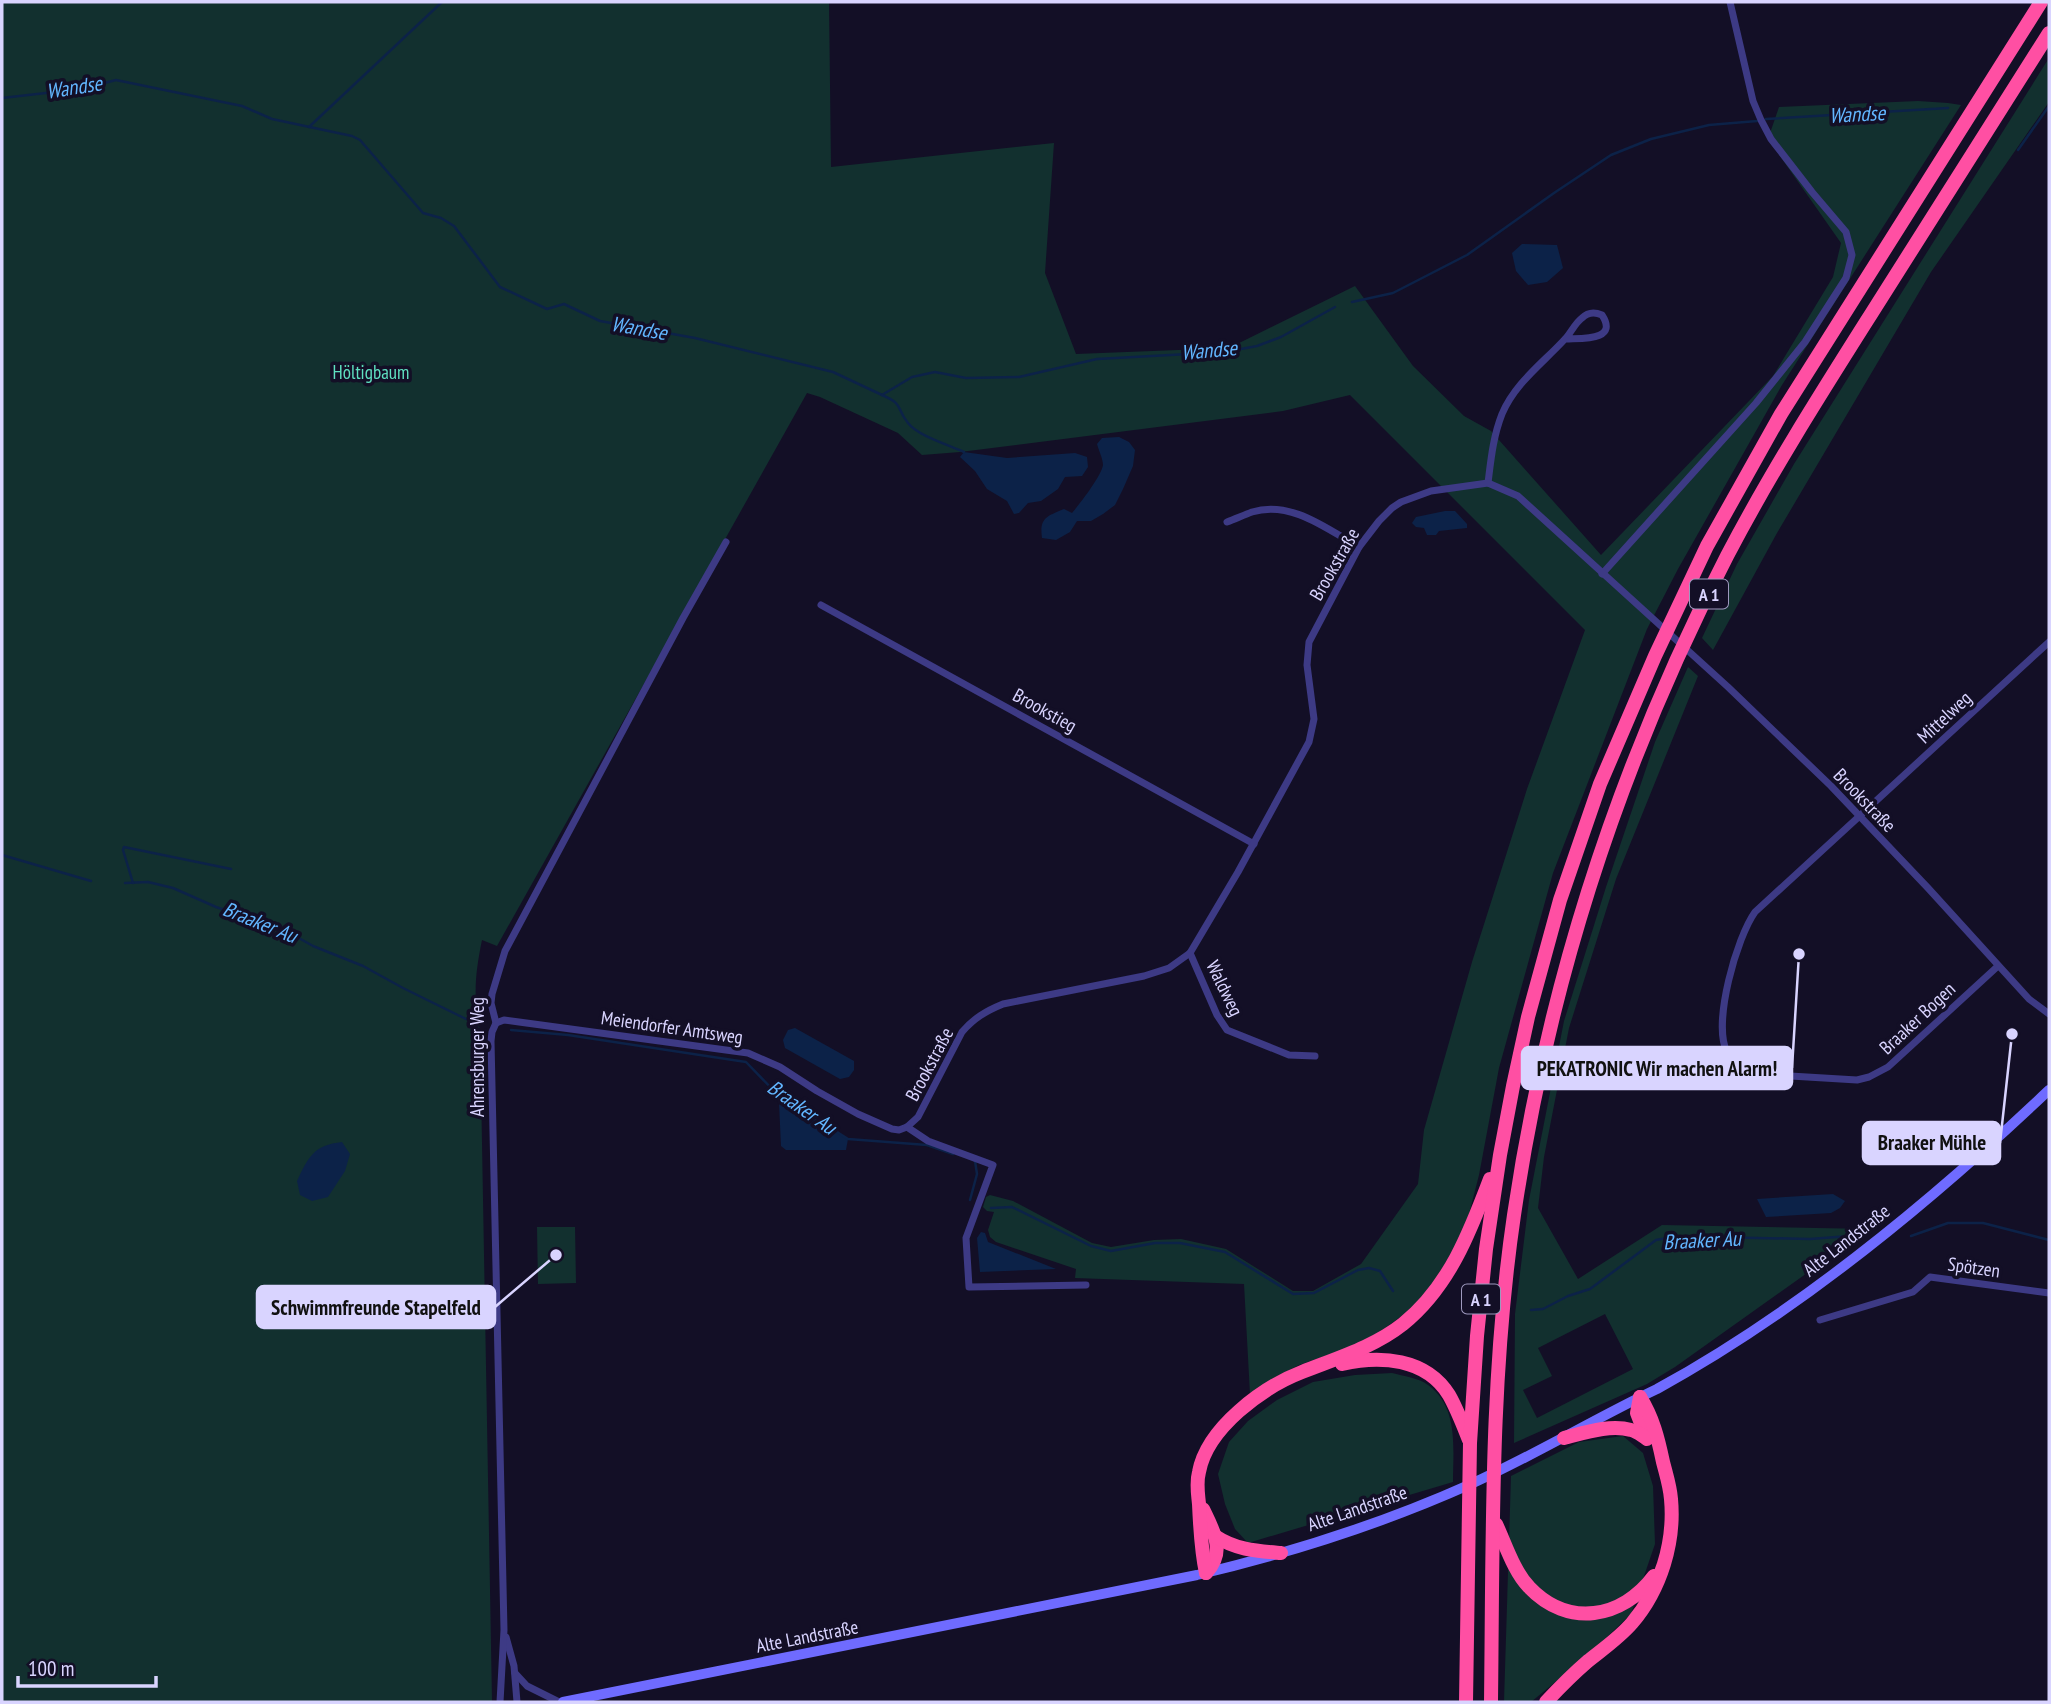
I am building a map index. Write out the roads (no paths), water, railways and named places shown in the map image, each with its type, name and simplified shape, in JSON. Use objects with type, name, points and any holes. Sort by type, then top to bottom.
[{"type":"highway","name":"A 1","points":[[1466,1702],[1470,1443],[1476,1336],[1486,1249],[1500,1155],[1528,1017],[1560,900],[1600,783],[1666,631],[1707,546],[1782,414],[2041,2]]},
{"type":"highway","name":"A 1","points":[[1490,1702],[1494,1430],[1499,1338],[1513,1218],[1531,1113],[1551,1021],[1582,907],[1618,802],[1674,666],[1735,543],[1802,424],[2049,33]]},
{"type":"highway","points":[[1206,1573],[1202,1552],[1199,1472],[1213,1440],[1250,1402],[1299,1373],[1374,1342],[1402,1325],[1419,1310],[1451,1269],[1476,1218],[1500,1155]]},
{"type":"highway","points":[[1299,1373],[1355,1361],[1384,1360],[1417,1367],[1431,1374],[1449,1395],[1470,1443]]},
{"type":"highway","points":[[1640,1398],[1637,1413],[1646,1438],[1663,1463]]},
{"type":"highway","points":[[1546,1702],[1631,1624],[1652,1592],[1663,1563],[1671,1535],[1671,1496],[1654,1423],[1640,1398]]},
{"type":"highway","points":[[1564,1438],[1597,1430],[1620,1429],[1632,1430],[1646,1438]]},
{"type":"highway","points":[[1199,1498],[1215,1536],[1218,1551],[1217,1558],[1206,1573]]},
{"type":"highway","points":[[1493,1519],[1527,1585],[1551,1605],[1574,1613],[1594,1614],[1622,1605],[1646,1587],[1663,1563]]},
{"type":"highway","points":[[1215,1536],[1238,1548],[1281,1553]]},
{"type":"main road","name":"Alte Landstraße","points":[[561,1702],[1206,1573],[1281,1553],[1432,1500],[1564,1438],[1686,1374],[1760,1326],[1827,1278],[1920,1204],[2049,1093]]},
{"type":"street","points":[[1602,574],[1756,403],[1805,342],[1846,278],[1852,256],[1846,232],[1771,139],[1761,120],[1753,101],[1730,2]]},
{"type":"street","points":[[1488,483],[1491,448],[1503,412],[1514,393],[1566,339],[1581,318],[1595,312],[1602,315],[1607,322],[1607,328],[1602,334],[1593,338],[1566,339]]},
{"type":"street","name":"Brookstraße","points":[[907,1127],[918,1117],[962,1032],[972,1020],[986,1011],[1003,1004],[1144,976],[1169,968],[1190,953],[1254,844],[1309,742],[1314,719],[1307,664],[1309,642],[1359,547],[1388,511],[1401,502],[1431,491],[1488,483],[1518,496],[1723,684],[1860,816],[2029,999],[2047,1013],[2049,1020]]},
{"type":"street","points":[[1227,522],[1255,511],[1284,510],[1308,518],[1359,547]]},
{"type":"street","name":"Ahrensburger Weg","points":[[500,1702],[504,1629],[491,1041],[496,1023],[491,1003],[492,994],[505,951],[682,618],[726,542]]},
{"type":"street","name":"Brookstieg","points":[[821,605],[1254,844]]},
{"type":"street","name":"Mittelweg","points":[[1860,816],[2049,642]]},
{"type":"street","name":"Braaker Bogen","points":[[1860,816],[1765,902],[1749,921],[1733,966],[1722,1015],[1723,1041],[1732,1059],[1757,1074],[1845,1080],[1869,1077],[1888,1067],[1998,966]]},
{"type":"street","name":"Waldweg","points":[[1190,953],[1217,1015],[1227,1030],[1289,1055],[1315,1056]]},
{"type":"street","name":"Meiendorfer Amtsweg","points":[[496,1023],[504,1020],[748,1053],[870,1119],[892,1129],[907,1127],[928,1140],[993,1165],[966,1238],[970,1287],[1086,1285]]},
{"type":"street","name":"Spötzen","points":[[1820,1320],[1913,1292],[1930,1277],[2049,1293]]},
{"type":"street","name":"Ahrensburger Weg","points":[[504,1629],[515,1672],[517,1702]]},
{"type":"street","points":[[515,1672],[527,1686],[561,1702]]},
{"type":"water","points":[[1522,244],[1557,245],[1563,268],[1547,282],[1528,285],[1516,271],[1512,253]]},
{"type":"water","points":[[1119,437],[1129,442],[1135,450],[1133,466],[1115,505],[1091,521],[1077,521],[1070,532],[1056,540],[1042,538],[1043,521],[1064,509],[1072,513],[1099,476],[1103,465],[1097,444],[1102,438]]},
{"type":"water","points":[[964,452],[1007,458],[1075,453],[1087,457],[1088,467],[1082,476],[1065,477],[1058,489],[1041,501],[1028,503],[1019,513],[1014,514],[1007,501],[987,489],[975,471],[960,457]]},
{"type":"water","points":[[1455,511],[1467,524],[1467,528],[1427,535],[1424,528],[1416,527],[1412,523],[1416,517]]},
{"type":"water","points":[[795,1028],[854,1061],[854,1070],[849,1077],[840,1079],[785,1048],[783,1040],[788,1030]]},
{"type":"water","points":[[776,1093],[848,1139],[846,1150],[786,1150],[781,1146]]},
{"type":"water","points":[[342,1142],[350,1154],[345,1171],[328,1197],[312,1201],[300,1195],[297,1181],[309,1159],[318,1149]]},
{"type":"water","points":[[1833,1194],[1845,1201],[1831,1213],[1766,1217],[1757,1199]]},
{"type":"water","points":[[981,1232],[985,1233],[988,1242],[1056,1269],[980,1272],[977,1238]]},
{"type":"waterway","points":[[309,127],[442,2]]},
{"type":"waterway","name":"Wandse","points":[[2,98],[81,89],[116,80],[242,106],[272,119],[352,136],[360,140],[423,213],[441,218],[454,226],[500,287],[547,309],[564,304],[600,321],[695,338],[833,372],[882,395],[912,377],[935,372],[966,378],[1019,377],[1097,359],[1225,352],[1257,346],[1281,337],[1335,307]]},
{"type":"waterway","name":"Wandse","points":[[2018,150],[2049,106]]},
{"type":"waterway","name":"Wandse","points":[[1766,119],[1948,108]]},
{"type":"waterway","name":"Wandse","points":[[1352,302],[1393,293],[1467,255],[1611,155],[1651,139],[1709,125],[1757,121]]},
{"type":"waterway","points":[[882,395],[897,404],[913,428],[964,452]]},
{"type":"waterway","points":[[133,883],[124,847],[231,869]]},
{"type":"waterway","name":"Braaker Au","points":[[2,855],[91,881]]},
{"type":"waterway","name":"Braaker Au","points":[[125,883],[148,882],[173,888],[216,907],[288,932],[313,946],[363,966],[466,1019]]},
{"type":"waterway","name":"Braaker Au","points":[[511,1030],[568,1035],[746,1062],[776,1093],[848,1139],[927,1145],[953,1154]]},
{"type":"waterway","name":"Braaker Au","points":[[970,1200],[977,1174],[973,1160]]},
{"type":"waterway","name":"Braaker Au","points":[[991,1208],[1012,1207],[1091,1246],[1111,1251],[1155,1243],[1180,1243],[1225,1252],[1293,1294],[1314,1293],[1358,1270],[1369,1268],[1380,1271],[1393,1291]]},
{"type":"waterway","name":"Braaker Au","points":[[1911,1236],[1948,1223],[1983,1223],[2049,1240]]},
{"type":"waterway","name":"Braaker Au","points":[[1531,1310],[1543,1309],[1568,1296],[1590,1289],[1656,1240],[1673,1237],[1700,1241],[1710,1237],[1810,1239],[1850,1236]]},
{"type":"place","name":"PEKATRONIC Wir machen Alarm!","points":[[1799,954]]},
{"type":"place","name":"Braaker Mühle","points":[[2012,1034]]},
{"type":"place","name":"Schwimmfreunde Stapelfeld","points":[[556,1255]]},
{"type":"park label","name":"Höltigbaum","points":[[371,372]]}]
